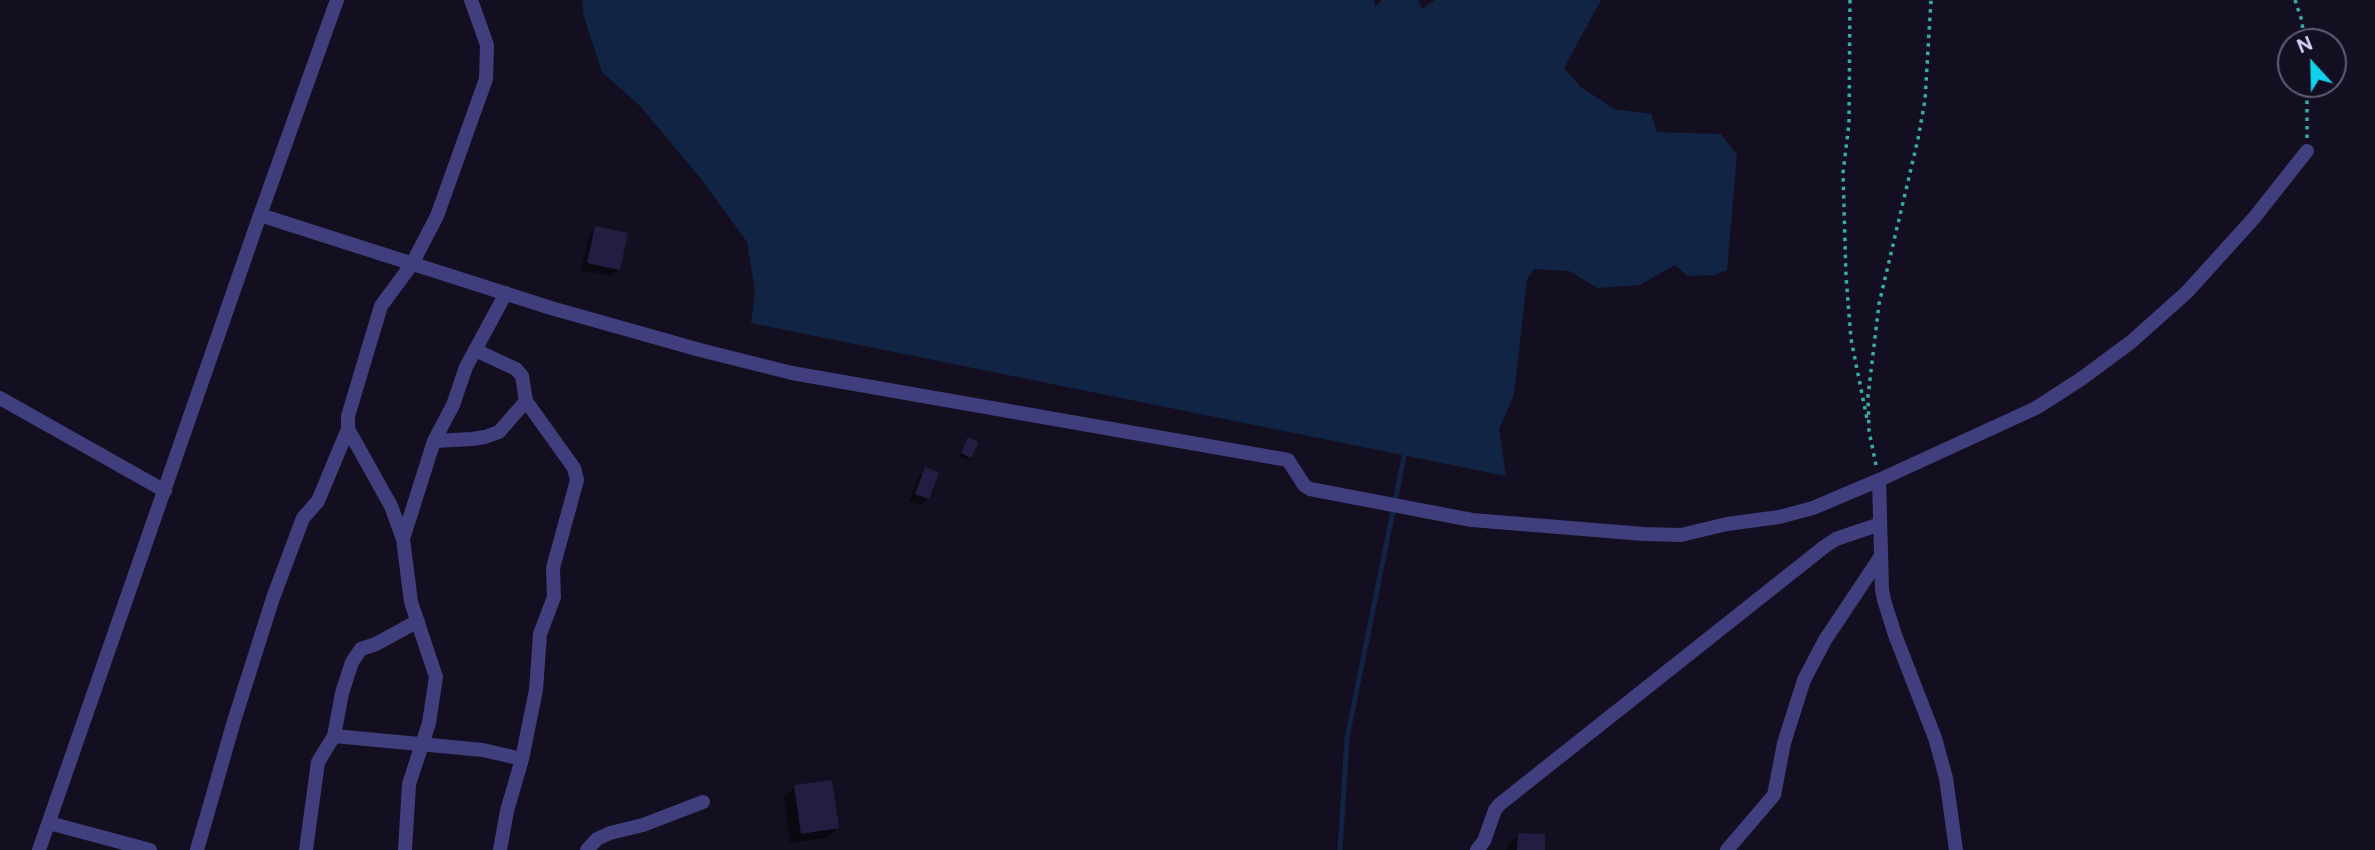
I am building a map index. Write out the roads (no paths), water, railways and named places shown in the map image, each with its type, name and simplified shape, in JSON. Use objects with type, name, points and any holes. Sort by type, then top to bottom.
[{"type":"street","points":[[39,850],[337,0]]},
{"type":"street","points":[[197,850],[273,598],[303,519],[318,501],[348,429],[348,416],[356,385],[381,306],[412,264],[437,216],[486,79],[487,45],[471,0]]},
{"type":"street","points":[[260,215],[506,293],[701,350],[792,373],[1288,460],[1304,485],[1310,489],[1472,520],[1681,535],[1727,524],[1789,515],[1879,480],[2036,408],[2131,342],[2187,292],[2254,218],[2307,151]]},
{"type":"street","points":[[403,539],[434,441],[453,405],[466,367],[506,293]]},
{"type":"street","points":[[475,350],[516,369],[522,376],[526,401],[574,468],[577,480],[553,568],[554,597],[540,635],[536,690],[500,850]]},
{"type":"street","points":[[0,398],[165,491]]},
{"type":"street","points":[[434,441],[485,438],[499,432],[526,401]]},
{"type":"street","points":[[348,429],[391,506],[403,539],[411,602],[436,677],[434,701],[409,784],[405,850]]},
{"type":"street","points":[[1879,480],[1882,589],[1888,615],[1935,738],[1946,778],[1956,850]]},
{"type":"street","points":[[1477,850],[1484,841],[1495,810],[1500,804],[1824,547],[1836,539],[1881,524]]},
{"type":"street","points":[[1727,850],[1774,795],[1784,743],[1804,680],[1825,640],[1881,556]]},
{"type":"street","points":[[306,850],[318,762],[334,736],[342,693],[352,662],[361,649],[376,644],[418,621]]},
{"type":"street","points":[[334,736],[483,750],[522,759]]},
{"type":"street","points":[[587,850],[597,839],[610,833],[643,825],[703,802]]},
{"type":"street","points":[[48,823],[150,850]]},
{"type":"water","points":[[582,0],[1374,0],[1375,7],[1382,0],[1418,0],[1422,9],[1435,0],[1601,0],[1564,68],[1581,87],[1614,109],[1651,114],[1657,132],[1721,134],[1737,155],[1727,270],[1714,275],[1687,276],[1675,265],[1640,285],[1598,288],[1569,271],[1534,269],[1527,280],[1514,395],[1499,429],[1506,476],[751,323],[755,291],[747,242],[702,180],[640,106],[602,72],[584,17]]},
{"type":"waterway","points":[[1340,850],[1347,738],[1404,457]]}]
